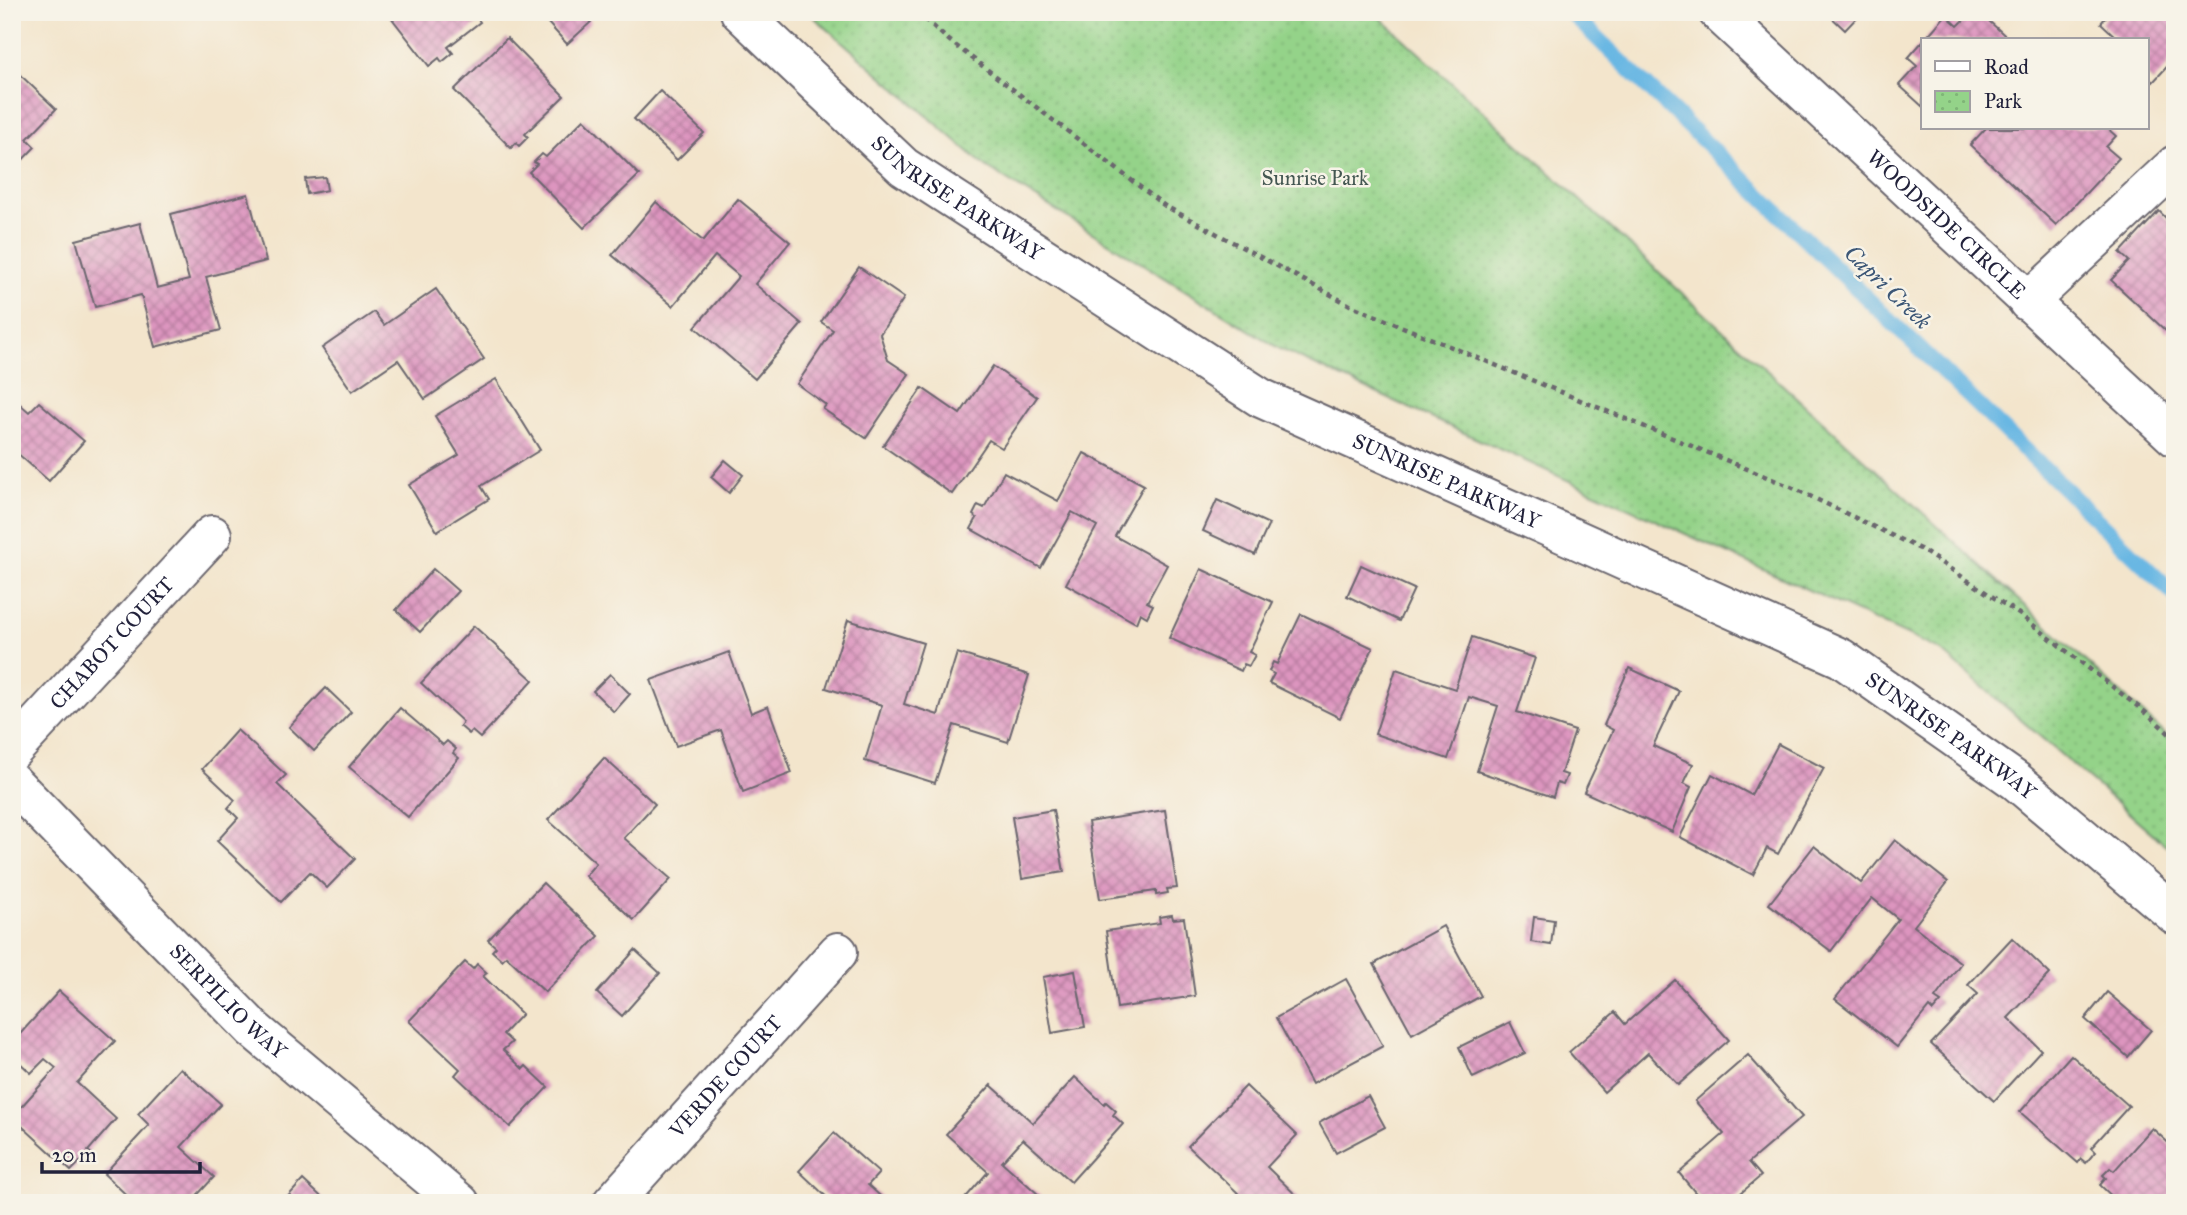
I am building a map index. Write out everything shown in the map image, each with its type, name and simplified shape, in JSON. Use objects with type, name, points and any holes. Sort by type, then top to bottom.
[{"type":"street","name":"SUNRISE PARKWAY","points":[[740,12],[905,167],[1261,398],[1841,658],[2016,780],[2175,915]]},
{"type":"street","name":"WOODSIDE CIRCLE","points":[[1718,12],[2175,437]]},
{"type":"street","points":[[2028,302],[2175,165]]},
{"type":"street","name":"CHABOT COURT","points":[[12,751],[212,535]]},
{"type":"street","name":"SERPILIO WAY","points":[[12,782],[253,1028],[460,1203]]},
{"type":"street","name":"VERDE COURT","points":[[612,1203],[838,952]]},
{"type":"path","points":[[918,12],[946,38],[1165,206],[1352,306],[1791,487],[1920,549],[2019,614],[2150,716],[2175,739]]},
{"type":"green space","name":"Sunrise Park","points":[[808,12],[1374,12],[2175,743],[2175,853],[1940,650],[1280,349],[986,167]]},
{"type":"building","points":[[387,12],[473,12],[480,22],[448,47],[453,53],[442,62],[439,58],[429,66]]},
{"type":"building","points":[[538,12],[582,12],[591,22],[567,44]]},
{"type":"building","points":[[1826,12],[1862,12],[1845,30]]},
{"type":"building","points":[[1972,12],[1979,12],[2008,38],[1926,38],[1946,15],[1958,26]]},
{"type":"building","points":[[2110,12],[2175,12],[2175,58],[2153,82],[2148,77],[2148,38],[2117,38],[2101,23]]},
{"type":"building","points":[[507,38],[564,96],[525,134],[528,137],[519,146],[516,143],[511,148],[454,90]]},
{"type":"building","points":[[1921,43],[1921,105],[1899,85],[1917,66],[1908,58]]},
{"type":"building","points":[[12,67],[56,109],[27,139],[35,147],[12,171]]},
{"type":"building","points":[[660,91],[704,133],[677,160],[634,119]]},
{"type":"building","points":[[584,119],[639,175],[584,228],[529,172],[542,154],[546,157]]},
{"type":"building","points":[[1984,130],[2109,130],[2116,136],[2106,147],[2119,158],[2056,225],[1970,145]]},
{"type":"building","points":[[325,177],[327,190],[307,194],[305,179]]},
{"type":"building","points":[[248,194],[266,261],[206,277],[221,330],[155,347],[141,295],[95,307],[76,240],[140,223],[157,288],[189,280],[171,214]]},
{"type":"building","points":[[738,199],[790,242],[755,284],[802,324],[755,379],[695,327],[739,276],[715,256],[673,306],[612,255],[656,202],[703,241]]},
{"type":"building","points":[[2159,211],[2170,222],[2175,217],[2175,323],[2167,332],[2111,280],[2129,261],[2120,253]]},
{"type":"building","points":[[859,267],[904,298],[880,334],[888,360],[909,374],[866,438],[823,409],[826,405],[797,384],[833,330],[821,322]]},
{"type":"building","points":[[436,289],[484,359],[425,399],[398,360],[352,391],[322,348],[374,312],[384,325]]},
{"type":"building","points":[[993,366],[1037,397],[1002,448],[989,440],[952,494],[883,446],[922,388],[960,414]]},
{"type":"building","points":[[496,379],[540,450],[481,486],[489,499],[437,531],[409,485],[459,455],[435,416]]},
{"type":"building","points":[[12,397],[29,412],[39,402],[84,441],[49,481],[16,452],[12,456]]},
{"type":"building","points":[[1084,453],[1144,485],[1115,536],[1167,565],[1147,602],[1153,605],[1147,617],[1140,613],[1136,623],[1066,584],[1097,526],[1072,512],[1041,568],[971,529],[977,518],[973,515],[978,505],[984,508],[1004,472],[1058,501]]},
{"type":"building","points":[[725,460],[743,475],[729,493],[711,477]]},
{"type":"building","points":[[1217,500],[1269,524],[1255,555],[1203,531]]},
{"type":"building","points":[[1361,565],[1414,589],[1399,621],[1347,596]]},
{"type":"building","points":[[433,569],[458,591],[420,632],[396,610]]},
{"type":"building","points":[[1201,569],[1273,602],[1249,652],[1255,655],[1249,666],[1244,664],[1241,671],[1169,638]]},
{"type":"building","points":[[1301,614],[1373,648],[1340,718],[1269,683],[1274,674],[1269,671],[1273,662],[1277,664]]},
{"type":"building","points":[[848,620],[923,643],[904,704],[938,715],[957,653],[1029,675],[1008,742],[954,725],[935,783],[865,761],[882,705],[826,688]]},
{"type":"building","points":[[474,626],[533,680],[480,738],[472,731],[469,734],[460,726],[463,722],[421,683]]},
{"type":"building","points":[[1472,637],[1535,658],[1517,712],[1575,731],[1561,773],[1567,775],[1563,785],[1557,783],[1553,797],[1477,771],[1498,706],[1469,697],[1448,759],[1375,734],[1396,669],[1455,689]]},
{"type":"building","points":[[729,652],[751,713],[768,706],[792,773],[743,792],[721,730],[676,746],[651,680]]},
{"type":"building","points":[[1629,668],[1679,691],[1653,746],[1693,764],[1684,783],[1691,787],[1672,832],[1584,792],[1613,730],[1604,725]]},
{"type":"building","points":[[610,674],[630,694],[614,712],[593,691]]},
{"type":"building","points":[[326,688],[351,712],[314,751],[289,727]]},
{"type":"building","points":[[400,708],[443,745],[447,741],[456,749],[453,753],[459,758],[408,817],[349,767]]},
{"type":"building","points":[[237,730],[286,775],[277,784],[355,859],[327,888],[310,872],[281,902],[217,841],[238,818],[228,808],[235,800],[202,769]]},
{"type":"building","points":[[1778,744],[1824,768],[1778,854],[1767,848],[1753,875],[1680,837],[1712,774],[1751,795]]},
{"type":"building","points":[[604,758],[655,804],[624,838],[671,879],[634,920],[585,876],[596,863],[548,820]]},
{"type":"building","points":[[1053,810],[1064,872],[1022,879],[1012,817]]},
{"type":"building","points":[[1165,810],[1177,888],[1167,889],[1168,893],[1156,895],[1156,891],[1100,899],[1088,822]]},
{"type":"building","points":[[1895,840],[1948,882],[1914,926],[1961,963],[1935,998],[1941,1002],[1933,1011],[1929,1007],[1897,1047],[1835,999],[1898,919],[1872,898],[1831,951],[1769,904],[1814,846],[1861,883]]},
{"type":"building","points":[[543,883],[599,936],[545,992],[506,956],[502,960],[492,951],[496,947],[488,940]]},
{"type":"building","points":[[1172,915],[1173,919],[1184,918],[1195,996],[1117,1008],[1106,931],[1160,923],[1159,917]]},
{"type":"building","points":[[1534,917],[1554,920],[1551,945],[1531,942]]},
{"type":"building","points":[[1443,926],[1481,996],[1412,1034],[1374,964]]},
{"type":"building","points":[[2012,938],[2050,974],[2008,1018],[2041,1050],[1994,1101],[1931,1044],[1978,994],[1968,985]]},
{"type":"building","points":[[635,950],[660,973],[622,1016],[597,993]]},
{"type":"building","points":[[465,962],[473,969],[477,964],[487,973],[483,976],[522,1014],[503,1034],[512,1042],[503,1050],[523,1069],[526,1066],[548,1087],[510,1127],[455,1075],[460,1069],[409,1021]]},
{"type":"building","points":[[1075,971],[1085,1027],[1052,1033],[1043,977]]},
{"type":"building","points":[[1346,979],[1383,1046],[1312,1084],[1276,1018]]},
{"type":"building","points":[[1675,980],[1729,1040],[1678,1085],[1648,1053],[1604,1092],[1569,1052],[1615,1012],[1625,1024]]},
{"type":"building","points":[[59,991],[115,1041],[77,1083],[116,1119],[88,1151],[93,1155],[84,1164],[81,1161],[71,1171],[12,1117],[56,1068],[45,1059],[31,1073],[20,1063],[12,1072],[12,1027],[20,1034]]},
{"type":"building","points":[[2107,992],[2151,1030],[2128,1057],[2085,1019]]},
{"type":"building","points":[[1510,1022],[1525,1053],[1473,1078],[1459,1047]]},
{"type":"building","points":[[1748,1055],[1802,1117],[1749,1162],[1761,1176],[1729,1203],[1704,1203],[1679,1173],[1724,1134],[1695,1101]]},
{"type":"building","points":[[2071,1055],[2129,1106],[2091,1148],[2095,1152],[2086,1163],[2081,1159],[2078,1163],[2020,1112]]},
{"type":"building","points":[[180,1068],[221,1104],[181,1147],[214,1177],[190,1203],[135,1203],[104,1174],[149,1125],[138,1114]]},
{"type":"building","points":[[1075,1077],[1104,1104],[1106,1102],[1116,1111],[1113,1115],[1123,1124],[1071,1182],[1023,1139],[1002,1162],[1048,1203],[961,1203],[988,1172],[946,1134],[991,1085],[1033,1123]]},
{"type":"building","points":[[1246,1086],[1297,1135],[1267,1167],[1304,1203],[1229,1203],[1238,1193],[1188,1146]]},
{"type":"building","points":[[1368,1096],[1385,1127],[1336,1153],[1319,1123]]},
{"type":"building","points":[[2152,1128],[2175,1149],[2175,1203],[2119,1203],[2100,1185],[2106,1178],[2103,1175],[2110,1168],[2114,1171]]},
{"type":"building","points":[[834,1133],[879,1173],[868,1185],[888,1203],[833,1203],[799,1171]]},
{"type":"building","points":[[303,1180],[328,1203],[282,1203]]},
{"type":"waterway","name":"Capri Creek","points":[[1570,12],[2175,595]]}]
